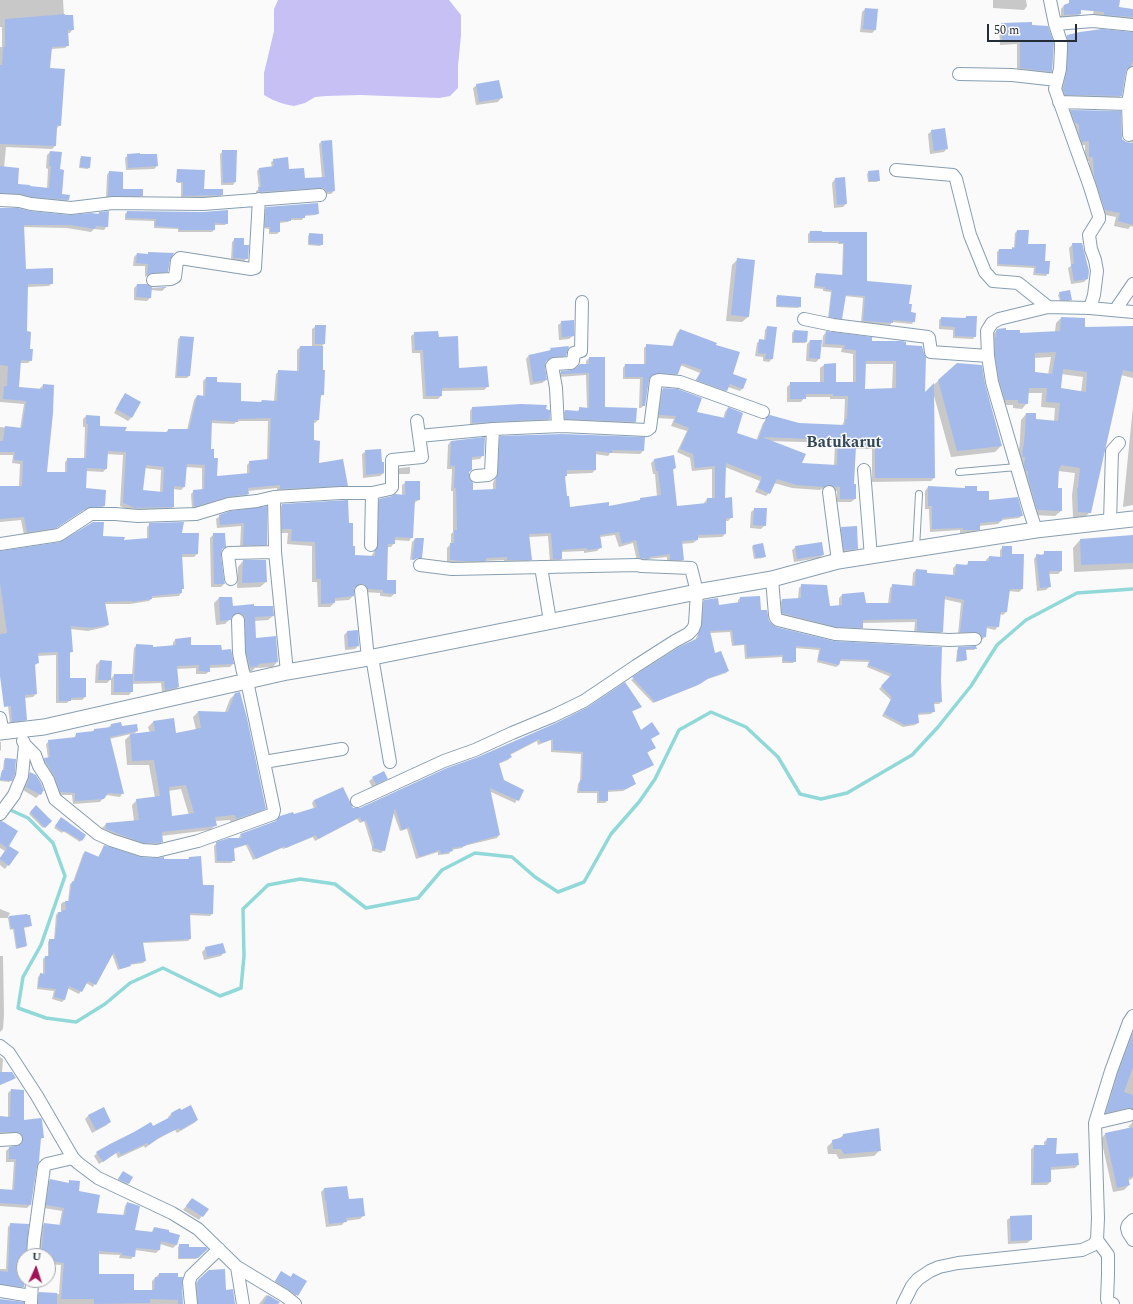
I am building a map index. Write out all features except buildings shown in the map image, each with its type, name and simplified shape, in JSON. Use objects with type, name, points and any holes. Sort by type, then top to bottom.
[{"type":"street","points":[[1050,0],[1055,24],[1061,42],[1061,59],[1055,89],[1099,216],[1099,219],[1089,235],[1097,271],[1094,295],[1090,308]]},
{"type":"street","points":[[1055,24],[1093,21],[1133,25]]},
{"type":"street","points":[[1129,135],[1128,104],[1133,73]]},
{"type":"street","points":[[958,74],[1012,75],[1057,80]]},
{"type":"street","points":[[1059,102],[1128,104]]},
{"type":"street","points":[[896,170],[953,175],[956,179],[970,236],[985,272],[993,281],[1018,283],[1048,307]]},
{"type":"street","points":[[0,200],[71,208],[113,203],[203,204],[320,195]]},
{"type":"street","points":[[153,280],[171,279],[175,277],[177,261],[180,258],[251,269],[256,268],[259,199]]},
{"type":"street","points":[[1116,309],[1133,284]]},
{"type":"street","points":[[558,426],[557,391],[552,366],[554,364],[571,363],[574,353],[581,351],[582,302]]},
{"type":"street","points":[[1036,530],[992,382],[988,356],[987,331],[989,326],[995,321],[1048,307],[1116,309],[1133,312]]},
{"type":"street","points":[[804,319],[833,325],[928,337],[931,352],[988,356]]},
{"type":"street","points":[[419,436],[493,429],[558,426],[649,430],[656,381],[659,380],[680,382],[762,412]]},
{"type":"street","points":[[0,544],[59,535],[91,514],[138,516],[196,514],[229,504],[257,501],[274,497],[341,493],[372,493],[391,488],[393,459],[422,457],[417,420]]},
{"type":"street","points":[[476,476],[488,475],[491,473],[493,429]]},
{"type":"street","points":[[1110,522],[1112,451],[1118,442]]},
{"type":"street","points":[[864,470],[871,556]]},
{"type":"street","points":[[829,492],[838,561]]},
{"type":"street","points":[[371,545],[372,493]]},
{"type":"street","points":[[274,497],[275,552],[287,672]]},
{"type":"street","points":[[1,727],[19,730],[44,727],[287,672],[370,658],[772,578],[838,561],[1036,530],[1133,519]]},
{"type":"street","points":[[231,579],[228,554],[275,552]]},
{"type":"street","points":[[357,800],[444,761],[475,750],[553,716],[584,701],[649,657],[688,634],[693,629],[695,624],[697,592],[691,568],[641,566],[638,564],[452,568],[420,565]]},
{"type":"street","points":[[541,567],[550,621]]},
{"type":"street","points":[[772,578],[775,615],[778,620],[835,634],[975,640]]},
{"type":"street","points":[[361,591],[370,658],[390,762]]},
{"type":"street","points":[[19,730],[25,745],[35,755],[39,766],[48,780],[55,800],[98,834],[111,840],[142,850],[157,851],[198,841],[273,814],[274,810],[247,681],[243,672],[239,653],[238,620]]},
{"type":"street","points":[[0,814],[14,795],[22,776],[25,745]]},
{"type":"street","points":[[264,762],[342,749]]},
{"type":"street","points":[[1113,1304],[1108,1302],[1106,1292],[1108,1255],[1099,1244],[1095,1123],[1111,1071],[1129,1022],[1133,1016]]},
{"type":"street","points":[[0,1046],[9,1053],[37,1096],[73,1158],[98,1178],[172,1214],[198,1229],[237,1267],[285,1296],[295,1304]]},
{"type":"street","points":[[1095,1123],[1129,1115]]},
{"type":"street","points":[[0,1140],[16,1139]]},
{"type":"street","points":[[34,1248],[44,1167],[47,1164],[73,1158]]},
{"type":"street","points":[[1133,1220],[1127,1228],[1133,1240]]},
{"type":"street","points":[[903,1303],[912,1286],[918,1279],[939,1267],[958,1263],[1082,1250],[1099,1244]]},
{"type":"street","points":[[191,1304],[191,1276],[219,1250]]},
{"type":"street","points":[[237,1267],[243,1304]]},
{"type":"street","points":[[0,1291],[31,1300],[32,1288]]},
{"type":"lane","points":[[959,472],[1017,467]]},
{"type":"lane","points":[[916,550],[919,494]]},
{"type":"shaded area","points":[[278,0],[449,0],[461,15],[458,88],[450,96],[439,98],[360,95],[326,96],[315,97],[305,103],[294,106],[273,100],[264,95],[264,73],[274,31],[274,9]]},
{"type":"waterway","points":[[6,808],[28,818],[53,843],[65,876],[41,945],[23,977],[18,1008],[46,1018],[76,1022],[105,1004],[130,983],[163,968],[220,996],[241,988],[244,956],[243,909],[268,885],[300,879],[335,884],[366,908],[418,898],[442,870],[475,853],[512,857],[535,877],[558,892],[584,882],[611,834],[639,802],[655,779],[679,730],[711,712],[746,727],[778,757],[800,794],[821,799],[847,793],[912,755],[938,727],[971,686],[997,645],[1026,620],[1077,593],[1133,589]]},
{"type":"district","name":"Batukarut","points":[[844,444]]}]
